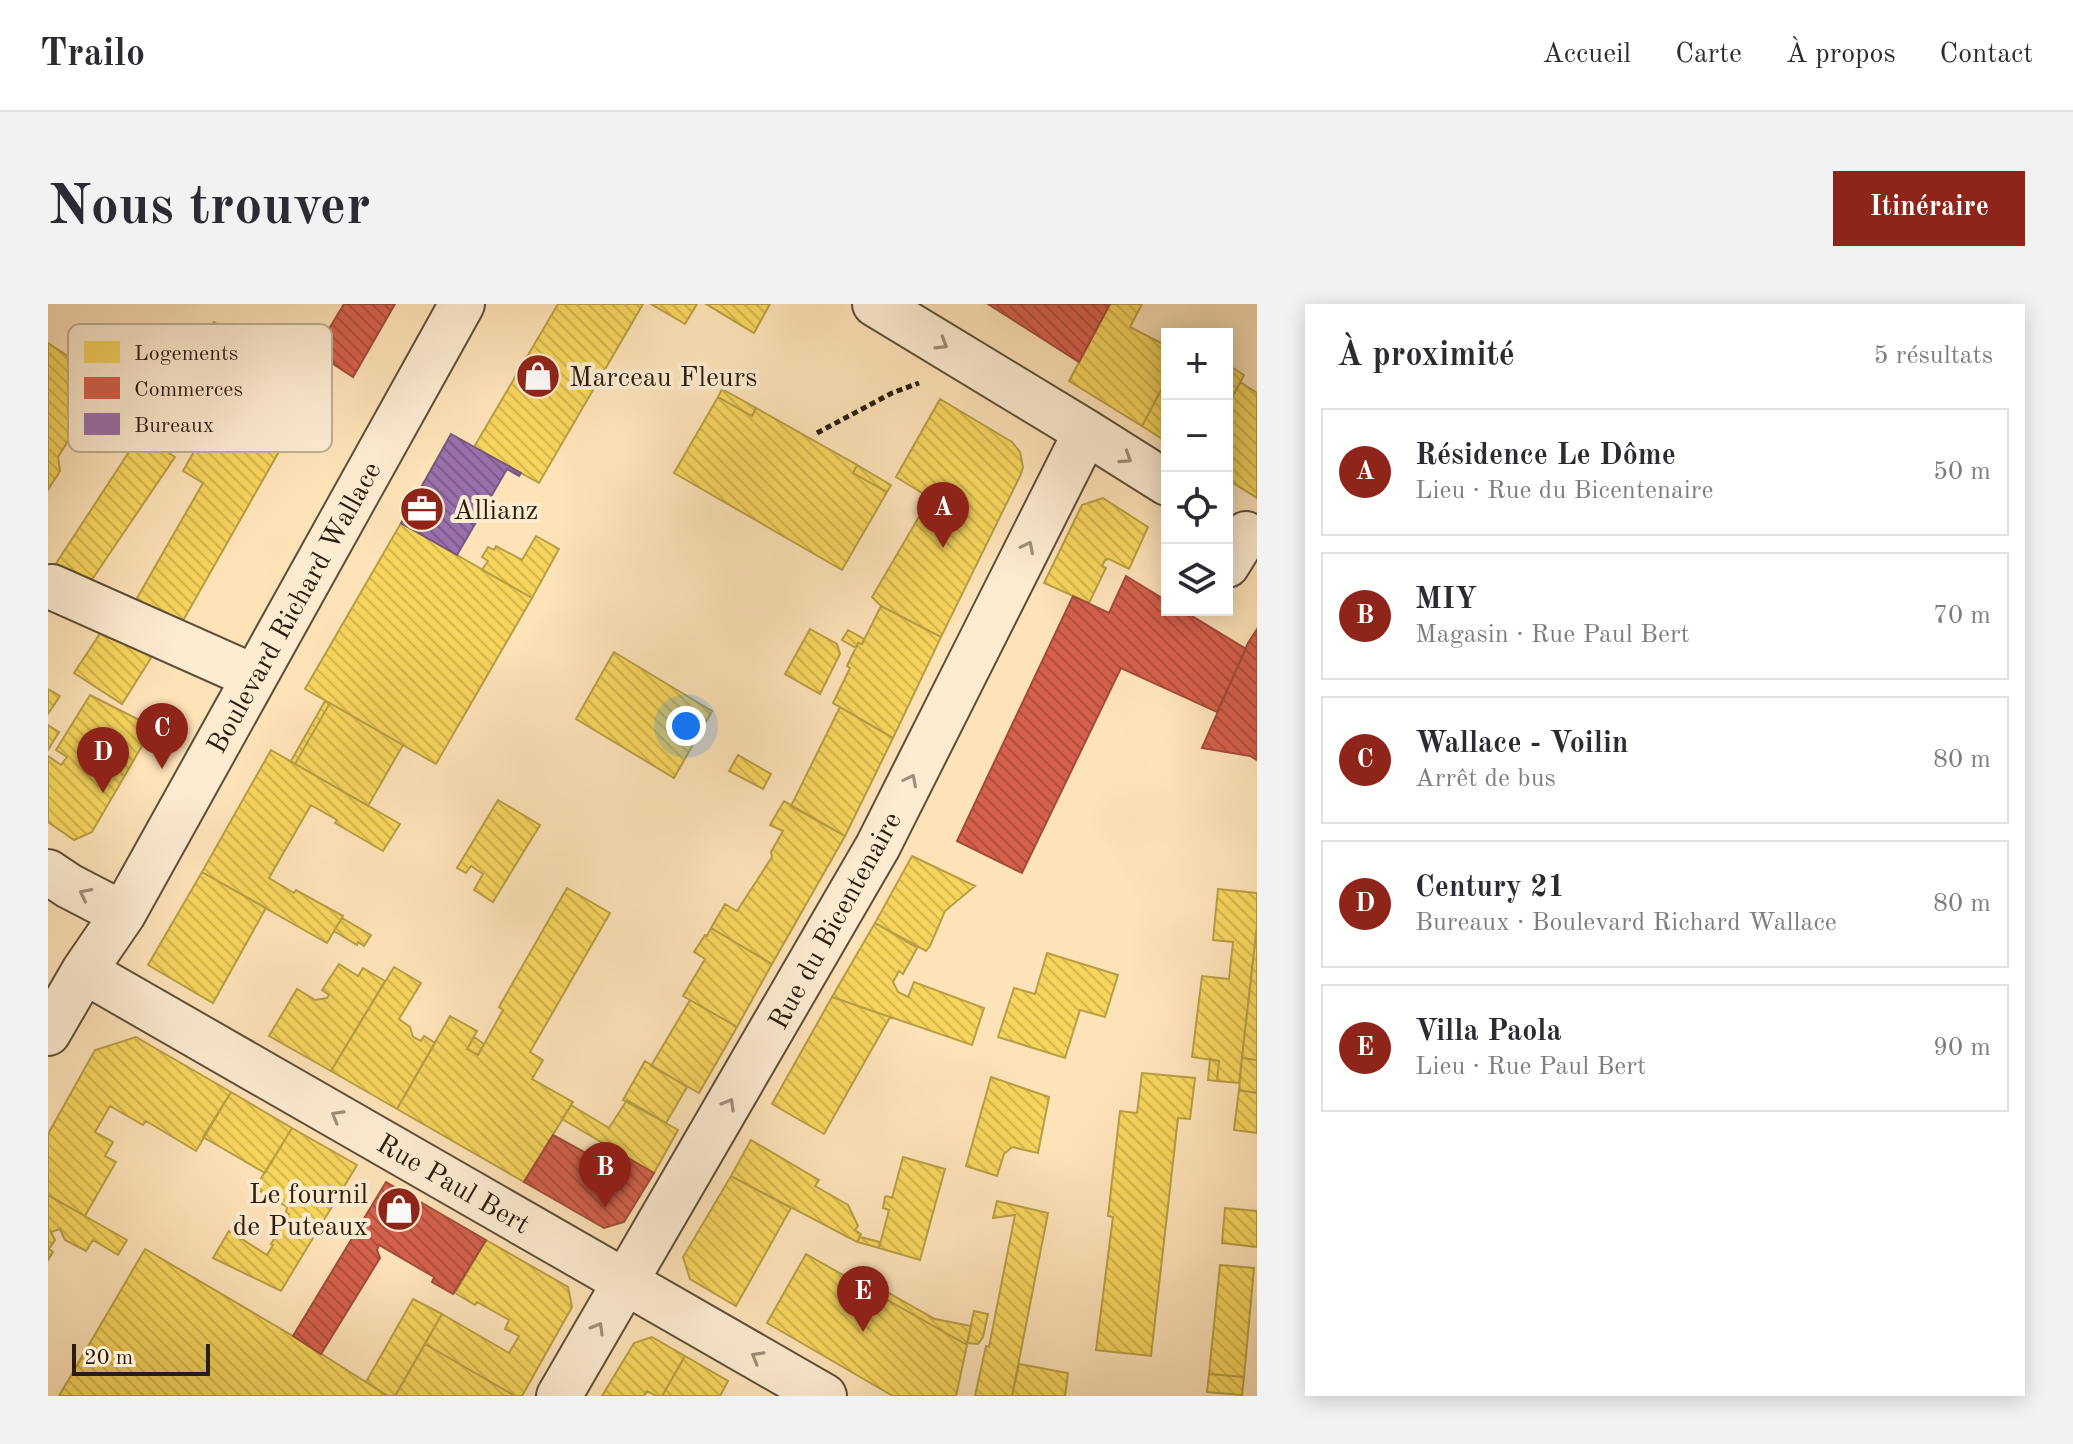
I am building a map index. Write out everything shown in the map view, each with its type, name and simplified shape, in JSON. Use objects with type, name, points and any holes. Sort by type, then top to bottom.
[{"type":"street","name":"Boulevard Richard Wallace","points":[[48,1033],[84,971],[123,914],[462,304]]},
{"type":"street","points":[[875,304],[1161,479]]},
{"type":"street","name":"Rue du Bicentenaire","points":[[559,1396],[878,846],[1086,432]]},
{"type":"street","points":[[52,587],[254,677]]},
{"type":"street","points":[[48,872],[123,914]]},
{"type":"street","name":"Rue Paul Bert","points":[[84,971],[824,1396]]},
{"type":"path","points":[[817,433],[892,393],[931,378]]},
{"type":"building: Logements","points":[[558,304],[643,304],[539,483],[474,447]]},
{"type":"building: Logements","points":[[651,304],[697,304],[685,324]]},
{"type":"building: Logements","points":[[706,304],[770,304],[754,333]]},
{"type":"building: Logements","points":[[1110,304],[1142,304],[1130,327],[1161,343],[1161,390],[1142,426],[1069,381]]},
{"type":"building: Logements","points":[[48,343],[68,356],[68,441],[58,457],[60,471],[48,490]]},
{"type":"building: Logements","points":[[1233,368],[1244,375],[1233,396]]},
{"type":"building: Logements","points":[[1240,382],[1257,393],[1257,498],[1233,483],[1233,395]]},
{"type":"building: Logements","points":[[722,389],[756,408],[752,416],[718,397]]},
{"type":"building: Logements","points":[[1161,390],[1161,438],[1142,426]]},
{"type":"building: Logements","points":[[718,397],[752,416],[756,408],[857,465],[853,473],[887,492],[842,570],[674,473]]},
{"type":"building: Logements","points":[[940,399],[1012,442],[1020,452],[1023,467],[941,637],[881,606],[872,597],[930,498],[896,477]]},
{"type":"building: Logements","points":[[129,452],[167,452],[175,457],[89,584],[53,568]]},
{"type":"building: Logements","points":[[194,452],[279,452],[180,626],[133,605],[203,483],[183,471]]},
{"type":"building: Logements","points":[[857,465],[891,485],[887,492],[853,473]]},
{"type":"building: Logements","points":[[1103,498],[1148,527],[1129,569],[1105,560],[1102,566],[1106,568],[1089,603],[1044,583],[1082,505]]},
{"type":"building: Logements","points":[[401,523],[532,598],[436,764],[305,689]]},
{"type":"building: Logements","points":[[536,536],[559,549],[532,598],[482,570],[488,561],[482,557],[488,547],[494,550],[496,546],[522,560]]},
{"type":"building: Logements","points":[[881,606],[941,637],[893,738],[833,703],[858,643],[862,644]]},
{"type":"building: Logements","points":[[107,623],[158,647],[122,704],[74,673]]},
{"type":"building: Logements","points":[[810,629],[837,644],[840,654],[820,694],[785,674]]},
{"type":"building: Logements","points":[[848,630],[864,639],[862,644],[858,643],[856,648],[842,640]]},
{"type":"building: Logements","points":[[614,652],[712,711],[674,778],[576,719]]},
{"type":"building: Logements","points":[[48,689],[60,696],[48,714]]},
{"type":"building: Logements","points":[[90,695],[153,727],[92,832],[74,840],[48,822],[48,756],[61,765],[67,757],[56,750]]},
{"type":"building: Logements","points":[[325,701],[330,703],[295,764],[291,761]]},
{"type":"building: Logements","points":[[330,703],[403,745],[368,806],[295,764]]},
{"type":"building: Logements","points":[[840,707],[893,738],[845,836],[791,806]]},
{"type":"building: Logements","points":[[48,725],[59,732],[48,750]]},
{"type":"building: Logements","points":[[271,750],[400,824],[383,851],[311,805],[269,878],[343,916],[327,943],[202,872]]},
{"type":"building: Logements","points":[[738,755],[771,774],[763,789],[729,771]]},
{"type":"building: Logements","points":[[498,800],[540,825],[493,902],[474,890],[483,874],[471,866],[466,873],[457,868]]},
{"type":"building: Logements","points":[[784,801],[845,836],[772,964],[711,928],[725,904],[737,911],[772,857],[771,852],[783,831],[770,825]]},
{"type":"building: Logements","points":[[912,856],[975,886],[945,911],[926,951],[875,923]]},
{"type":"building: Logements","points":[[202,872],[266,908],[213,1003],[148,965]]},
{"type":"building: Logements","points":[[567,888],[610,913],[530,1052],[543,1060],[532,1079],[573,1102],[524,1182],[397,1109],[450,1016],[477,1031],[467,1049],[478,1055],[503,1010],[499,1007]]},
{"type":"building: Logements","points":[[1218,889],[1257,893],[1257,925],[1239,1083],[1217,1081],[1219,1061],[1192,1057],[1202,976],[1229,979],[1233,942],[1213,940]]},
{"type":"building: Logements","points":[[342,918],[371,935],[364,946],[334,931]]},
{"type":"building: Logements","points":[[875,923],[917,948],[903,974],[899,971],[893,982],[898,992],[908,997],[914,982],[984,1008],[972,1045],[832,997]]},
{"type":"building: Logements","points":[[1257,925],[1257,1060],[1242,1058]]},
{"type":"building: Logements","points":[[711,928],[772,964],[737,1027],[683,996],[705,959],[694,952]]},
{"type":"building: Logements","points":[[1047,953],[1118,975],[1105,1017],[1080,1010],[1065,1058],[998,1037],[1014,988],[1035,994]]},
{"type":"building: Logements","points":[[339,964],[358,976],[363,968],[385,981],[331,1071],[269,1036],[297,989],[315,1000],[327,998],[329,995],[322,990]]},
{"type":"building: Logements","points":[[394,967],[421,983],[399,1019],[410,1027],[413,1037],[421,1041],[424,1036],[435,1043],[397,1109],[331,1071]]},
{"type":"building: Logements","points":[[832,997],[890,1017],[824,1134],[772,1104]]},
{"type":"building: Logements","points":[[690,1000],[737,1027],[699,1093],[651,1066]]},
{"type":"building: Logements","points":[[136,1037],[231,1092],[196,1151],[146,1121],[143,1125],[110,1106],[95,1132],[113,1142],[105,1156],[116,1162],[85,1216],[48,1195],[48,1134],[95,1050]]},
{"type":"building: Logements","points":[[474,1037],[484,1044],[478,1055],[467,1049]]},
{"type":"building: Logements","points":[[1242,1058],[1257,1060],[1257,1093],[1239,1090]]},
{"type":"building: Logements","points":[[1210,1059],[1219,1061],[1217,1081],[1208,1080]]},
{"type":"building: Logements","points":[[645,1061],[687,1087],[666,1123],[623,1100]]},
{"type":"building: Logements","points":[[1142,1073],[1195,1078],[1190,1119],[1178,1118],[1151,1356],[1096,1350],[1113,1217],[1108,1216],[1120,1111],[1137,1113]]},
{"type":"building: Logements","points":[[991,1077],[1049,1097],[1038,1153],[1012,1147],[1004,1154],[997,1176],[966,1166]]},
{"type":"building: Logements","points":[[1239,1090],[1257,1093],[1257,1133],[1234,1130]]},
{"type":"building: Logements","points":[[231,1092],[292,1128],[265,1173],[203,1137]]},
{"type":"building: Logements","points":[[627,1100],[678,1130],[654,1173],[562,1119],[571,1105],[609,1128]]},
{"type":"building: Logements","points":[[292,1128],[357,1165],[281,1291],[213,1258],[229,1231],[267,1255],[289,1214],[286,1213],[287,1207],[255,1188]]},
{"type":"building: Logements","points":[[751,1140],[819,1180],[815,1186],[848,1205],[858,1226],[855,1230],[861,1234],[857,1242],[731,1176]]},
{"type":"building: Logements","points":[[903,1157],[945,1169],[920,1260],[879,1248],[889,1210],[883,1208],[885,1197],[892,1198]]},
{"type":"building: Logements","points":[[731,1176],[791,1208],[736,1306],[690,1279],[683,1257]]},
{"type":"building: Logements","points":[[48,1195],[127,1240],[118,1255],[93,1240],[86,1251],[65,1240],[60,1229],[51,1232],[55,1240],[49,1249],[53,1252],[48,1260]]},
{"type":"building: Logements","points":[[997,1201],[1048,1213],[1012,1396],[975,1396],[986,1346],[989,1347],[1015,1215],[993,1218]]},
{"type":"building: Logements","points":[[1225,1208],[1257,1211],[1257,1247],[1222,1243]]},
{"type":"building: Logements","points":[[860,1237],[880,1242],[879,1248],[857,1242]]},
{"type":"building: Logements","points":[[486,1240],[568,1287],[572,1307],[522,1396],[515,1396],[425,1344],[442,1314],[509,1353],[519,1336],[505,1329],[509,1320],[455,1293]]},
{"type":"building: Logements","points":[[145,1249],[293,1336],[388,1396],[59,1396]]},
{"type":"building: Logements","points":[[806,1254],[967,1345],[956,1396],[893,1396],[767,1323]]},
{"type":"building: Logements","points":[[1220,1265],[1254,1268],[1244,1377],[1209,1374]]},
{"type":"building: Logements","points":[[880,1288],[935,1319],[971,1326],[967,1345],[877,1294]]},
{"type":"building: Logements","points":[[413,1299],[442,1314],[395,1396],[388,1396],[366,1382]]},
{"type":"building: Logements","points":[[974,1311],[988,1314],[983,1337],[978,1344],[967,1343]]},
{"type":"building: Logements","points":[[652,1337],[685,1356],[662,1396],[647,1391],[644,1396],[602,1396],[634,1343]]},
{"type":"building: Logements","points":[[425,1344],[477,1374],[515,1396],[395,1396]]},
{"type":"building: Logements","points":[[685,1356],[728,1381],[720,1396],[662,1396]]},
{"type":"building: Logements","points":[[1019,1364],[1068,1373],[1065,1396],[1012,1396]]},
{"type":"building: Logements","points":[[1209,1374],[1244,1377],[1242,1395],[1207,1392]]},
{"type":"building: Commerces","points":[[344,304],[395,304],[353,377],[332,363],[332,324]]},
{"type":"building: Commerces","points":[[988,304],[1110,304],[1079,362]]},
{"type":"building: Commerces","points":[[1126,576],[1161,597],[1161,616],[1192,616],[1246,649],[1217,712],[1121,668],[1022,873],[957,841],[1073,596],[1109,613]]},
{"type":"building: Commerces","points":[[1257,629],[1257,760],[1250,756],[1202,748],[1248,643]]},
{"type":"building: Commerces","points":[[553,1135],[593,1157],[602,1143],[654,1173],[624,1222],[604,1228],[524,1182]]},
{"type":"building: Commerces","points":[[386,1182],[486,1240],[453,1294],[432,1282],[434,1277],[379,1245],[380,1258],[321,1354],[293,1336]]},
{"type":"building: Bureaux","points":[[451,434],[521,473],[519,476],[507,469],[457,555],[401,523]]},
{"type":"place","name":"Marceau Fleurs","points":[[538,376]]},
{"type":"place","name":"Allianz","points":[[422,509]]},
{"type":"place","name":"Résidence Le Dôme","points":[[943,548]]},
{"type":"place","name":"Wallace - Voilin","points":[[162,769]]},
{"type":"place","name":"Century 21","points":[[103,793]]},
{"type":"place","name":"MIY","points":[[605,1208]]},
{"type":"place","name":"Le fournil de Puteaux","points":[[399,1209]]},
{"type":"place","name":"Villa Paola","points":[[863,1332]]}]
